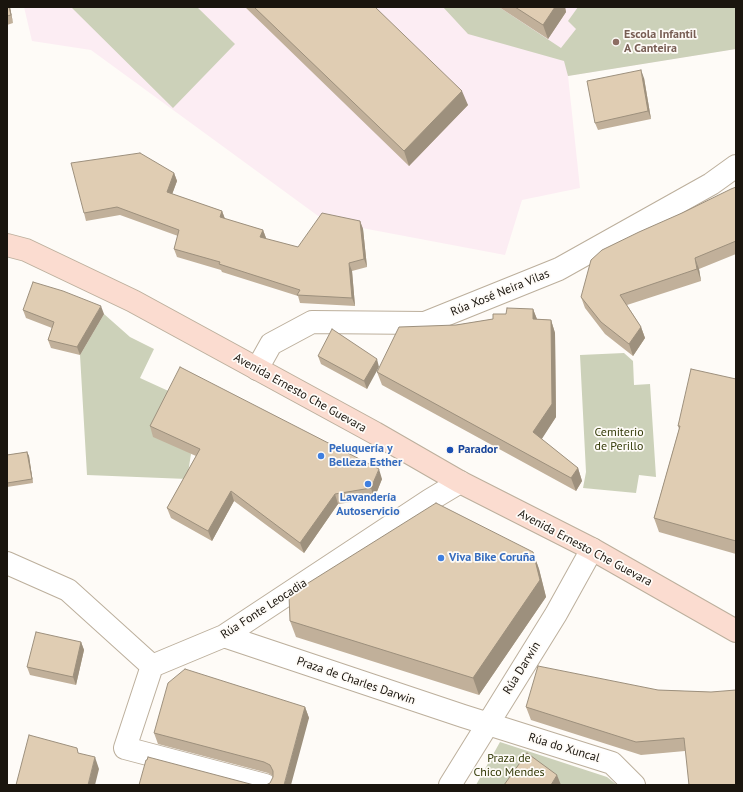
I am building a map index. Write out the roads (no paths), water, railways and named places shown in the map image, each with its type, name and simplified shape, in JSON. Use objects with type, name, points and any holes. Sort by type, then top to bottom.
[{"type":"main road","name":"Avenida Ernesto Che Guevara","points":[[7,245],[26,250],[133,301],[374,433],[460,482],[592,550],[736,631]]},
{"type":"street","name":"Rúa Xosé Neira Vilas","points":[[257,369],[271,344],[312,322],[425,323],[558,269],[711,184],[736,166]]},
{"type":"street","name":"Rúa Fonte Leocadia","points":[[152,666],[224,636],[430,500],[460,482]]},
{"type":"street","name":"Rúa Darwin","points":[[450,785],[556,614],[592,550]]},
{"type":"street","points":[[7,563],[68,590],[152,666],[125,748],[265,785]]},
{"type":"street","name":"Praza de Charles Darwin","points":[[224,636],[487,724]]},
{"type":"street","name":"Rúa do Xuncal","points":[[487,724],[612,763],[634,785]]},
{"type":"place","name":"Escola Infantil A Canteira","points":[[616,42]]},
{"type":"place","name":"Parador","points":[[450,450]]},
{"type":"place","name":"Peluquería y Belleza Esther","points":[[321,456]]},
{"type":"place","name":"Lavandería Autoservicio","points":[[368,484]]},
{"type":"place","name":"Viva Bike Coruña","points":[[441,558]]},
{"type":"park label","name":"Cemiterio de Perillo","points":[[619,440]]},
{"type":"park label","name":"Praza de Chico Mendes","points":[[509,766]]}]
